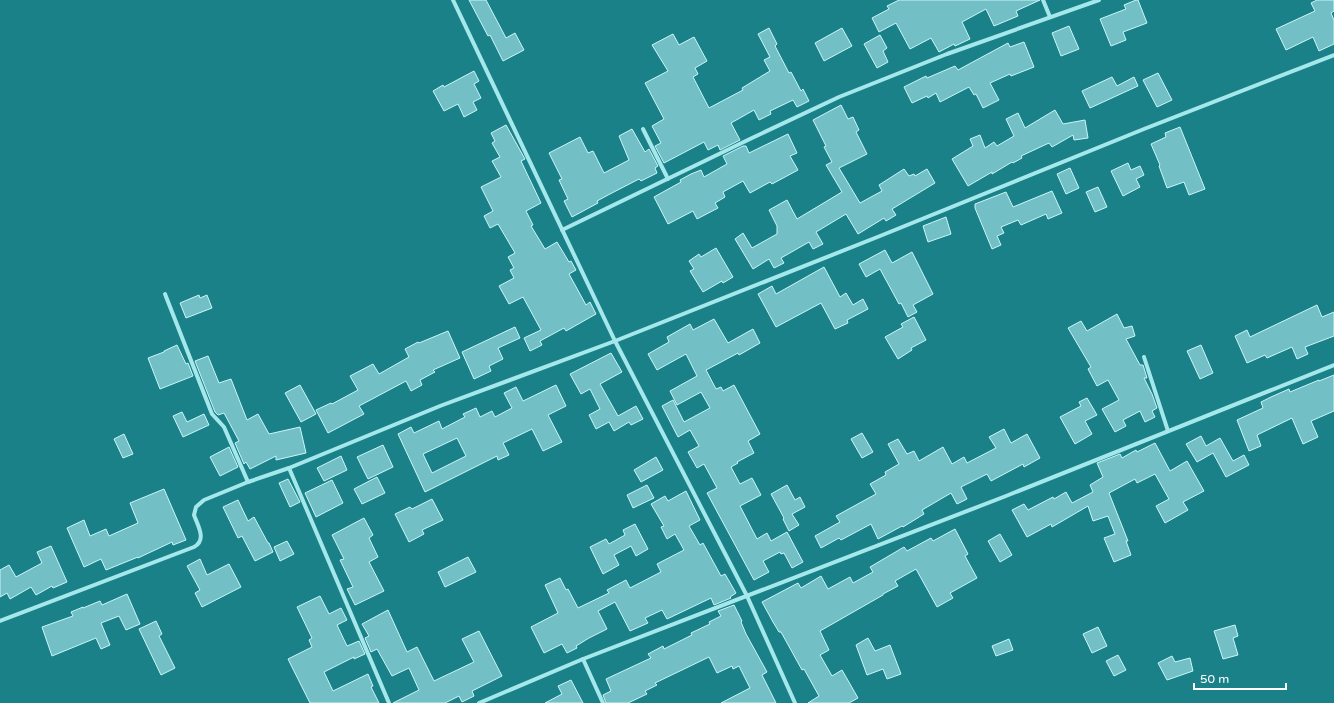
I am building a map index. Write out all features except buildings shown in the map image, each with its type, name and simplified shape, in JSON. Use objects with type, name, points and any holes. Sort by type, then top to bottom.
[{"type":"street","points":[[453,0],[615,341],[747,596],[794,703]]},
{"type":"street","points":[[1043,0],[1050,17]]},
{"type":"street","points":[[562,230],[752,138],[839,98],[947,54],[1099,0]]},
{"type":"street","points":[[0,621],[194,548],[199,545],[201,538],[194,515],[196,507],[204,500],[248,482],[289,468],[440,406],[615,341],[1144,129],[1334,55]]},
{"type":"street","points":[[643,129],[668,179]]},
{"type":"street","points":[[165,294],[212,414],[224,427],[248,482]]},
{"type":"street","points":[[1144,357],[1168,431]]},
{"type":"street","points":[[479,703],[584,659],[1006,496],[1334,365]]},
{"type":"street","points":[[289,468],[389,703]]},
{"type":"street","points":[[584,659],[603,703]]}]
